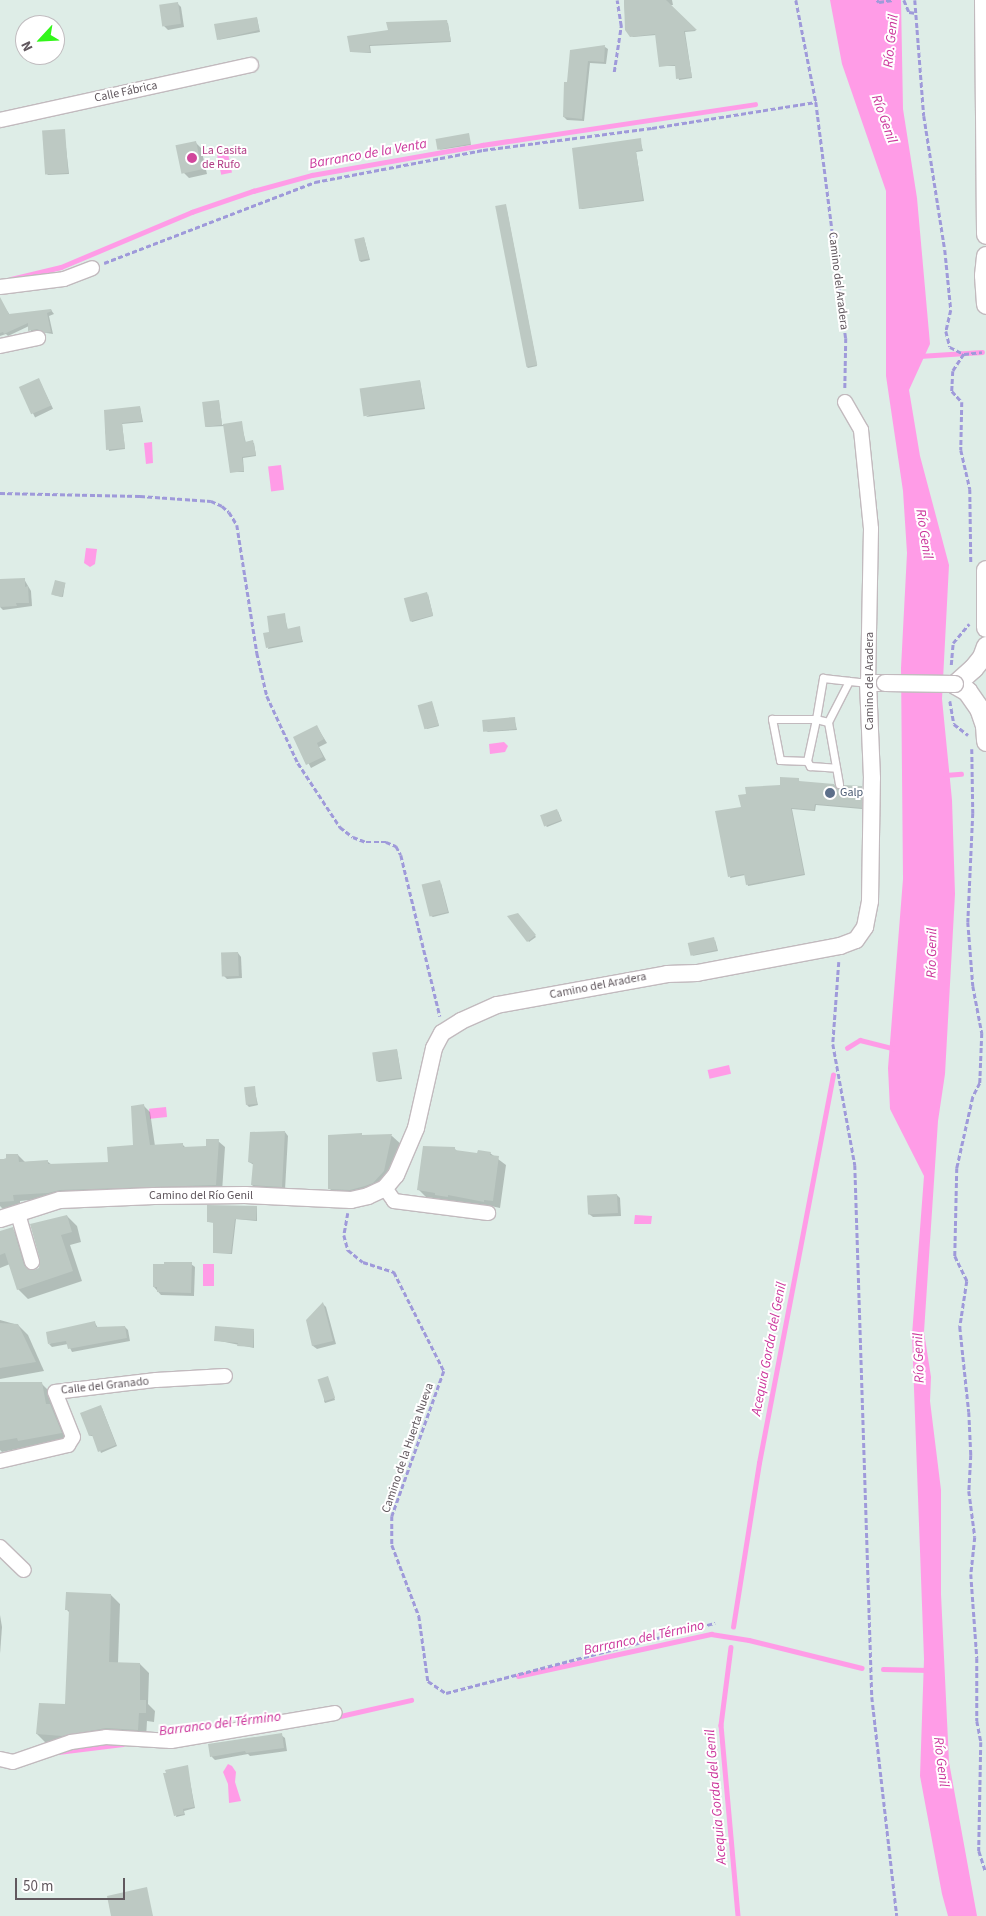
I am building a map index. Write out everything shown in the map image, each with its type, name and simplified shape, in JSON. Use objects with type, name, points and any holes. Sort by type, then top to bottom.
[{"type":"main road","points":[[984,0],[986,234]]},
{"type":"main road","points":[[986,256],[986,304]]},
{"type":"main road","points":[[979,566],[979,624]]},
{"type":"main road","points":[[958,684],[982,657],[986,646]]},
{"type":"main road","points":[[958,684],[986,679]]},
{"type":"main road","points":[[958,684],[986,691]]},
{"type":"main road","points":[[958,684],[979,708],[985,725],[976,742]]},
{"type":"street","name":"Calle Fábrica","points":[[0,120],[252,65]]},
{"type":"street","points":[[0,287],[64,279],[92,268]]},
{"type":"street","points":[[0,346],[38,338]]},
{"type":"street","name":"Camino del Aradera","points":[[442,1033],[461,1021],[497,1005],[667,974],[697,973],[840,946],[856,940],[865,926],[870,901],[868,683],[871,529],[861,430],[845,402]]},
{"type":"street","points":[[868,683],[958,684]]},
{"type":"street","points":[[442,1033],[434,1048],[416,1128],[396,1175],[385,1188],[394,1201],[488,1214]]},
{"type":"street","name":"Camino del Río Genil","points":[[0,1219],[60,1200],[245,1195],[351,1200],[368,1196],[385,1188]]},
{"type":"street","points":[[18,1214],[32,1262]]},
{"type":"street","name":"Calle del Granado","points":[[0,1461],[68,1445],[73,1437],[54,1392],[156,1380],[225,1376]]},
{"type":"street","points":[[0,1547],[24,1570]]},
{"type":"street","points":[[0,1759],[13,1762],[71,1742],[106,1737],[171,1741],[335,1713]]},
{"type":"lane","points":[[836,768],[810,766],[808,761],[823,678],[868,683]]},
{"type":"lane","points":[[839,784],[828,722],[849,681]]},
{"type":"lane","points":[[808,761],[780,760],[772,719],[816,719],[828,722]]},
{"type":"path","points":[[614,72],[621,26],[617,0]]},
{"type":"path","name":"Camino del Aradera","points":[[796,0],[816,102],[846,338],[845,402]]},
{"type":"path","points":[[878,1],[893,0]]},
{"type":"path","points":[[904,0],[909,12],[916,13]]},
{"type":"path","points":[[915,0],[924,116],[945,250],[951,310],[946,331],[950,347],[964,354],[982,352]]},
{"type":"path","points":[[92,268],[316,182],[483,150],[652,128],[816,102]]},
{"type":"path","points":[[964,354],[953,371],[952,391],[962,402],[961,450],[970,489],[979,566]]},
{"type":"path","points":[[0,492],[140,496],[210,501],[222,506],[229,512],[237,525],[257,653],[267,696],[298,763],[340,827],[352,837],[366,842],[386,842],[396,846],[401,855],[442,1033]]},
{"type":"path","points":[[979,624],[953,643],[958,684],[954,724],[976,742],[968,922],[972,986],[982,1033],[980,1083],[973,1097],[957,1168],[955,1256],[967,1281],[960,1327],[969,1412],[971,1455],[969,1491],[975,1537],[971,1574],[977,1658],[977,1721],[980,1742],[979,1851],[986,1872]]},
{"type":"path","points":[[840,946],[833,1044],[855,1165],[872,1697],[897,1916]]},
{"type":"path","name":"Camino de la Huerta Nueva","points":[[351,1200],[344,1235],[348,1250],[363,1262],[394,1272],[444,1371],[392,1516],[392,1545],[419,1616],[428,1681],[446,1693],[715,1623]]},
{"type":"water","points":[[830,0],[901,0],[903,109],[917,198],[930,344],[909,390],[920,456],[949,565],[942,699],[952,800],[955,894],[945,1074],[938,1121],[924,1332],[931,1377],[930,1401],[941,1490],[941,1594],[949,1762],[977,1916],[948,1916],[942,1894],[920,1776],[924,1659],[912,1335],[924,1176],[890,1109],[888,1068],[903,879],[901,668],[907,553],[903,491],[886,376],[886,191],[842,64]]},
{"type":"water","points":[[227,149],[232,172],[221,175],[216,151]]},
{"type":"water","points":[[152,442],[153,463],[146,464],[144,443]]},
{"type":"water","points":[[281,465],[284,490],[271,491],[268,467]]},
{"type":"water","points":[[86,548],[97,549],[95,564],[90,567],[84,563]]},
{"type":"water","points":[[504,742],[508,746],[505,752],[490,754],[489,744]]},
{"type":"water","points":[[729,1065],[731,1074],[710,1079],[708,1070]]},
{"type":"water","points":[[166,1107],[167,1117],[150,1119],[149,1109]]},
{"type":"water","points":[[635,1215],[652,1216],[651,1224],[634,1224]]},
{"type":"water","points":[[203,1264],[214,1264],[214,1286],[203,1286]]},
{"type":"water","points":[[228,1764],[236,1772],[235,1782],[241,1801],[229,1803],[228,1784],[223,1772]]},
{"type":"building","points":[[624,0],[666,0],[697,30],[684,31],[692,77],[676,79],[675,65],[659,67],[655,34],[630,37],[625,30]]},
{"type":"building","points":[[178,2],[181,24],[162,26],[159,5]]},
{"type":"building","points":[[257,17],[259,30],[217,40],[214,24]]},
{"type":"building","points":[[447,20],[451,41],[369,45],[370,52],[350,52],[347,36],[388,30],[386,22]]},
{"type":"building","points":[[605,45],[604,62],[588,61],[582,119],[563,117],[564,82],[567,82],[570,50]]},
{"type":"building","points":[[65,129],[68,173],[45,174],[42,131]]},
{"type":"building","points":[[469,133],[471,144],[437,150],[436,139]]},
{"type":"building","points":[[641,138],[642,150],[636,151],[643,200],[579,209],[572,148]]},
{"type":"building","points":[[196,141],[202,169],[181,174],[175,145]]},
{"type":"building","points":[[506,204],[537,365],[526,367],[495,206]]},
{"type":"building","points":[[364,237],[369,258],[359,261],[354,239]]},
{"type":"building","points":[[0,297],[9,314],[51,309],[52,311],[47,313],[51,332],[45,333],[37,329],[28,331],[28,323],[4,334],[3,332],[0,333]]},
{"type":"building","points":[[39,378],[51,405],[31,414],[19,387]]},
{"type":"building","points":[[420,380],[424,408],[363,416],[360,388]]},
{"type":"building","points":[[219,400],[222,425],[205,427],[202,402]]},
{"type":"building","points":[[140,406],[142,421],[122,423],[125,448],[106,450],[104,410]]},
{"type":"building","points":[[242,421],[245,442],[253,440],[256,455],[242,457],[244,471],[230,473],[223,424]]},
{"type":"building","points":[[25,578],[25,587],[28,586],[29,603],[16,603],[17,606],[0,607],[0,579]]},
{"type":"building","points":[[55,580],[66,583],[62,597],[51,594]]},
{"type":"building","points":[[427,592],[433,615],[410,621],[404,598]]},
{"type":"building","points":[[285,613],[287,629],[300,626],[302,641],[266,648],[263,633],[269,632],[267,616]]},
{"type":"building","points":[[432,701],[439,725],[424,729],[418,705]]},
{"type":"building","points":[[515,717],[516,729],[483,732],[482,720]]},
{"type":"building","points":[[317,725],[324,739],[317,743],[323,757],[306,765],[293,737]]},
{"type":"building","points":[[780,777],[799,778],[799,781],[834,784],[838,789],[844,785],[862,786],[862,808],[815,804],[814,810],[791,808],[804,874],[746,885],[744,874],[728,877],[715,811],[741,807],[738,795],[746,794],[745,787],[780,785]]},
{"type":"building","points":[[557,809],[561,820],[544,826],[540,815]]},
{"type":"building","points":[[440,880],[448,912],[430,917],[422,885]]},
{"type":"building","points":[[518,913],[536,935],[527,942],[507,916]]},
{"type":"building","points":[[714,937],[717,950],[691,956],[688,943]]},
{"type":"building","points":[[238,952],[239,976],[222,977],[221,953]]},
{"type":"building","points":[[397,1049],[401,1078],[376,1081],[372,1052]]},
{"type":"building","points":[[255,1086],[257,1104],[246,1105],[244,1087]]},
{"type":"building","points":[[144,1104],[150,1145],[183,1143],[183,1147],[206,1146],[206,1139],[219,1139],[216,1185],[60,1190],[48,1193],[13,1195],[14,1201],[0,1202],[0,1159],[6,1159],[6,1154],[18,1154],[19,1162],[48,1160],[48,1164],[108,1162],[107,1147],[133,1145],[131,1106]]},
{"type":"building","points":[[285,1131],[282,1187],[251,1185],[253,1163],[248,1162],[250,1132]]},
{"type":"building","points":[[362,1133],[362,1135],[392,1134],[384,1171],[373,1183],[365,1186],[350,1190],[328,1189],[328,1135]]},
{"type":"building","points":[[423,1146],[455,1147],[455,1150],[477,1153],[478,1150],[491,1152],[490,1155],[499,1156],[493,1201],[484,1200],[484,1202],[448,1195],[448,1197],[417,1190]]},
{"type":"building","points":[[617,1194],[618,1213],[588,1215],[587,1196]]},
{"type":"building","points":[[207,1205],[257,1206],[256,1220],[235,1219],[231,1253],[213,1253],[213,1222],[207,1222]]},
{"type":"building","points":[[67,1215],[72,1232],[61,1235],[73,1271],[17,1290],[5,1253],[0,1255],[0,1231],[13,1227],[24,1265],[29,1270],[34,1270],[39,1268],[40,1260],[30,1224]]},
{"type":"building","points":[[164,1262],[192,1262],[191,1293],[157,1292],[157,1287],[153,1287],[153,1264],[164,1264]]},
{"type":"building","points":[[323,1302],[333,1341],[312,1346],[306,1320]]},
{"type":"building","points":[[95,1321],[96,1327],[125,1326],[127,1338],[68,1349],[66,1341],[48,1344],[46,1332]]},
{"type":"building","points":[[0,1323],[18,1324],[36,1362],[0,1368]]},
{"type":"building","points":[[215,1326],[254,1329],[253,1347],[237,1346],[238,1343],[214,1341]]},
{"type":"building","points":[[328,1376],[335,1398],[325,1401],[318,1379]]},
{"type":"building","points":[[0,1382],[42,1382],[46,1404],[50,1404],[62,1433],[18,1441],[17,1438],[0,1441]]},
{"type":"building","points":[[101,1405],[116,1445],[98,1452],[92,1435],[89,1436],[80,1413]]},
{"type":"building","points":[[66,1592],[111,1594],[109,1662],[140,1663],[140,1700],[146,1700],[146,1713],[139,1713],[138,1730],[106,1728],[62,1736],[36,1734],[39,1703],[65,1704],[69,1610],[65,1610]]},
{"type":"building","points":[[282,1733],[284,1748],[246,1753],[245,1751],[210,1757],[208,1744]]},
{"type":"building","points":[[188,1765],[194,1807],[183,1809],[184,1814],[174,1816],[163,1773],[166,1773],[165,1770]]},
{"type":"building","points":[[147,1887],[153,1916],[111,1916],[107,1896]]},
{"type":"waterway","name":"Barranco de la Venta","points":[[11,279],[61,267],[192,212],[253,191],[312,175],[482,145],[755,104]]},
{"type":"waterway","points":[[919,356],[982,352]]},
{"type":"waterway","points":[[945,775],[961,774]]},
{"type":"waterway","name":"Acequia Gorda del Genil","points":[[847,1048],[860,1040],[895,1049]]},
{"type":"waterway","name":"Acequia Gorda del Genil","points":[[733,1627],[759,1463],[833,1075]]},
{"type":"waterway","name":"Barranco del Término","points":[[518,1676],[711,1634],[749,1640],[862,1668]]},
{"type":"waterway","name":"Acequia Gorda del Genil","points":[[731,1647],[721,1725],[738,1916]]},
{"type":"waterway","name":"Barranco del Término","points":[[883,1669],[929,1670]]},
{"type":"waterway","name":"Barranco del Término","points":[[336,1717],[411,1700]]},
{"type":"waterway","name":"Barranco del Término","points":[[58,1752],[123,1744]]},
{"type":"place","name":"La Casita de Rufo","points":[[192,158]]},
{"type":"place","name":"Galp","points":[[830,793]]},
{"type":"water label","name":"Río. Genil","points":[[891,41]]},
{"type":"water label","name":"Río Genil","points":[[884,119]]},
{"type":"water label","name":"Río Genil","points":[[924,534]]},
{"type":"water label","name":"Río Genil","points":[[932,953]]},
{"type":"water label","name":"Río Genil","points":[[919,1358]]},
{"type":"water label","name":"Río Genil","points":[[941,1762]]}]
